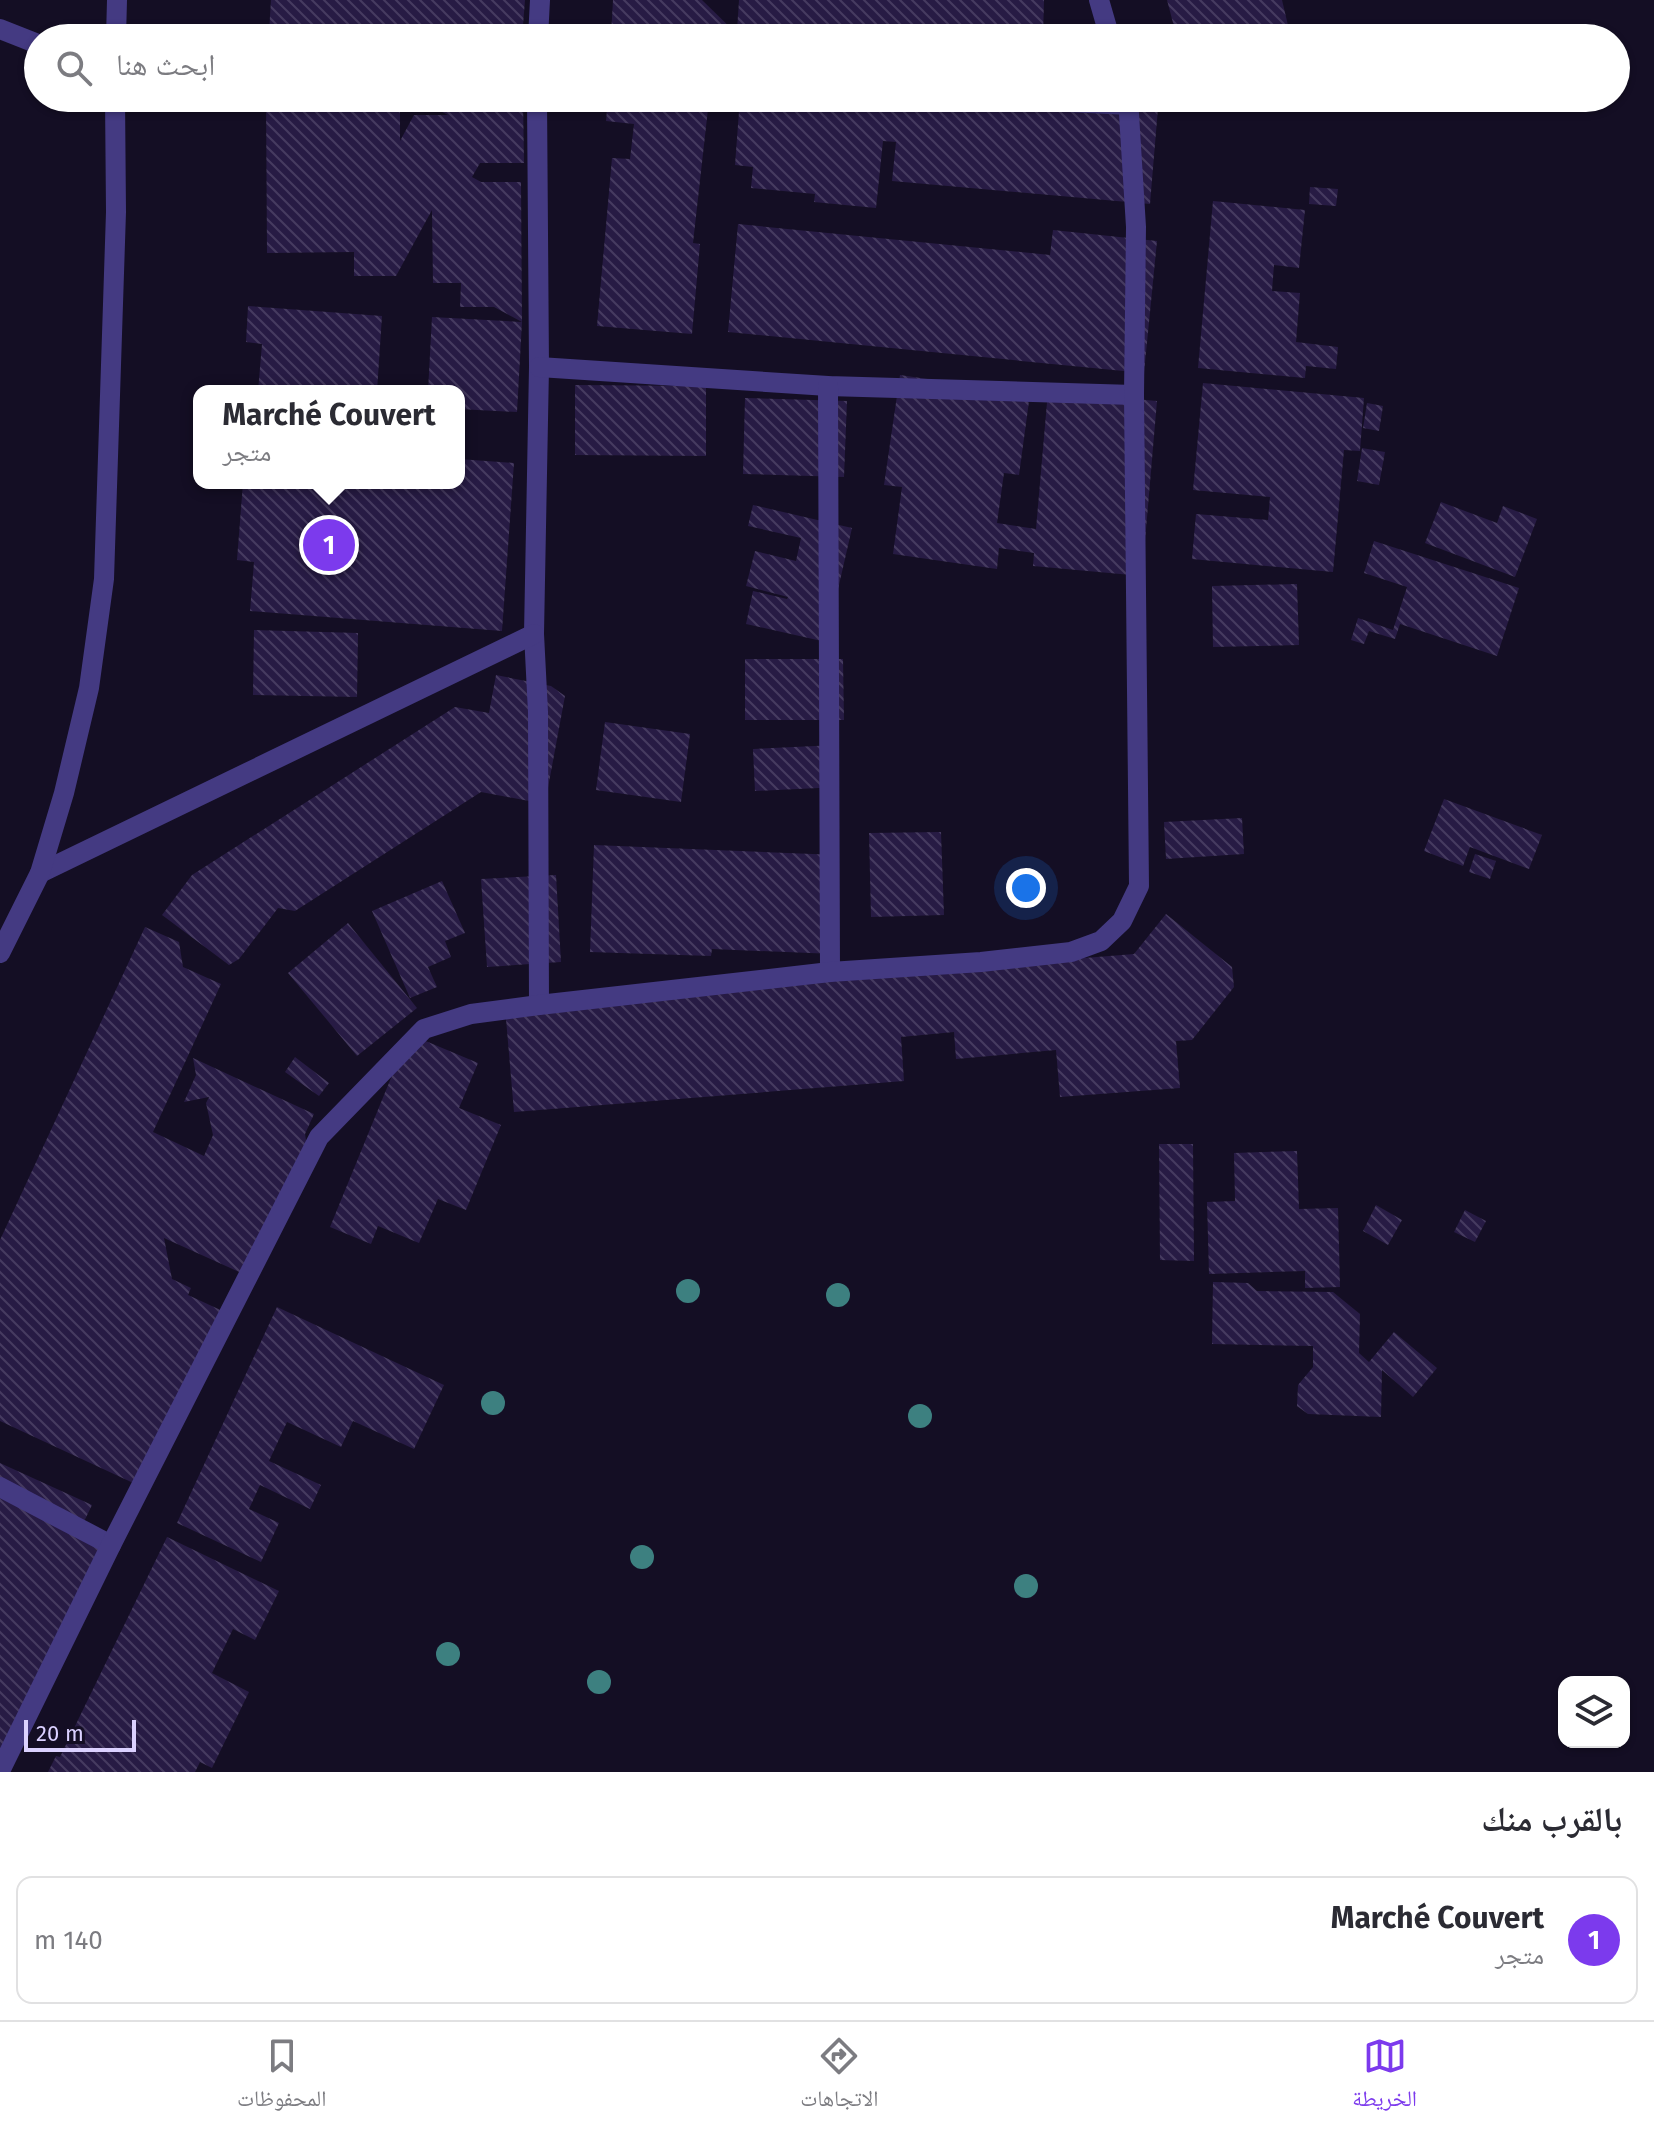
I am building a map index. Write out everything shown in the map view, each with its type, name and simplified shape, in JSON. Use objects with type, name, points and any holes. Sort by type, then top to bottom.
[{"type":"street","points":[[116,24],[117,0]]},
{"type":"street","points":[[539,24],[540,0]]},
{"type":"street","points":[[1099,0],[1106,24]]},
{"type":"street","points":[[0,29],[24,38]]},
{"type":"street","points":[[0,953],[40,873],[64,793],[89,688],[104,579],[116,212],[115,112]]},
{"type":"street","points":[[537,112],[539,367],[534,634],[538,712],[539,1005]]},
{"type":"street","points":[[0,1771],[111,1545],[319,1137],[424,1029],[471,1014],[539,1005],[830,972],[981,962],[1071,952],[1101,941],[1122,921],[1139,886],[1134,395],[1136,227],[1130,112]]},
{"type":"street","points":[[539,367],[828,386],[1134,395]]},
{"type":"street","points":[[828,386],[830,972]]},
{"type":"street","points":[[40,873],[534,634]]},
{"type":"street","points":[[0,1487],[111,1545]]},
{"type":"building","points":[[271,0],[525,0],[523,24],[270,24]]},
{"type":"building","points":[[613,0],[702,0],[727,24],[612,24]]},
{"type":"building","points":[[739,0],[1044,0],[1043,24],[737,24]]},
{"type":"building","points":[[1167,0],[1282,0],[1288,24],[1173,24]]},
{"type":"building","points":[[266,112],[400,112],[400,141],[414,115],[523,112],[524,163],[480,163],[472,177],[481,182],[521,182],[522,322],[494,307],[460,307],[461,283],[433,283],[432,210],[396,276],[354,276],[354,252],[267,253]]},
{"type":"building","points":[[607,112],[708,112],[693,243],[700,244],[692,334],[597,326],[612,158],[630,159],[634,124],[606,121]]},
{"type":"building","points":[[739,112],[1158,112],[1150,204],[892,181],[896,142],[883,141],[876,208],[814,202],[815,194],[751,188],[753,167],[735,165]]},
{"type":"building","points":[[1310,187],[1338,189],[1336,206],[1309,204]]},
{"type":"building","points":[[1213,201],[1305,210],[1299,268],[1274,265],[1272,291],[1300,293],[1296,342],[1338,347],[1336,369],[1306,366],[1305,378],[1198,368]]},
{"type":"building","points":[[738,224],[1050,255],[1053,230],[1157,241],[1144,373],[728,332]]},
{"type":"building","points":[[248,306],[382,316],[377,385],[259,385],[262,344],[246,342]]},
{"type":"building","points":[[432,317],[522,322],[517,412],[465,409],[465,385],[428,385]]},
{"type":"building","points":[[900,375],[1030,394],[1019,475],[1004,473],[997,523],[1036,529],[1048,391],[1157,401],[1142,576],[1033,566],[1034,553],[999,548],[997,569],[893,554],[902,487],[884,485]]},
{"type":"building","points":[[1203,383],[1364,398],[1360,451],[1344,450],[1333,572],[1192,559],[1196,514],[1268,520],[1270,497],[1193,490]]},
{"type":"building","points":[[575,385],[706,386],[706,456],[575,455]]},
{"type":"building","points":[[745,398],[847,401],[844,477],[743,474]]},
{"type":"building","points":[[1367,403],[1383,406],[1379,431],[1363,428]]},
{"type":"building","points":[[1362,448],[1385,452],[1379,485],[1357,481]]},
{"type":"building","points":[[465,459],[514,463],[502,631],[250,611],[254,562],[237,560],[243,489],[465,489]]},
{"type":"building","points":[[1441,502],[1497,523],[1503,506],[1537,519],[1515,577],[1425,543]]},
{"type":"building","points":[[753,505],[852,528],[826,642],[746,624],[753,591],[788,597],[746,586],[755,551],[796,561],[801,538],[748,526]]},
{"type":"building","points":[[1374,541],[1519,588],[1497,656],[1400,624],[1395,639],[1369,631],[1364,644],[1351,640],[1358,618],[1393,630],[1407,587],[1364,573]]},
{"type":"building","points":[[1297,584],[1299,645],[1213,647],[1212,586]]},
{"type":"building","points":[[254,630],[358,633],[357,697],[253,695]]},
{"type":"building","points":[[745,659],[843,659],[844,720],[745,720]]},
{"type":"building","points":[[496,675],[551,686],[565,696],[545,804],[481,792],[295,911],[278,908],[239,959],[229,965],[162,915],[192,875],[455,707],[489,713]]},
{"type":"building","points":[[605,722],[690,734],[681,802],[596,790]]},
{"type":"building","points":[[836,745],[839,787],[755,791],[753,749]]},
{"type":"building","points":[[1444,799],[1542,835],[1529,869],[1470,847],[1463,866],[1424,851]]},
{"type":"building","points":[[1242,818],[1244,854],[1166,859],[1164,822]]},
{"type":"building","points":[[941,832],[944,915],[871,917],[869,833]]},
{"type":"building","points":[[594,845],[838,855],[834,954],[712,949],[711,956],[590,952]]},
{"type":"building","points":[[1475,854],[1496,861],[1490,879],[1469,872]]},
{"type":"building","points":[[556,875],[561,962],[487,967],[481,879]]},
{"type":"building","points":[[442,881],[465,933],[445,941],[451,957],[428,967],[437,987],[410,998],[372,911]]},
{"type":"building","points":[[1166,914],[1232,967],[1234,987],[1192,1040],[1176,1041],[1180,1088],[1060,1097],[1056,1050],[956,1059],[954,1032],[901,1037],[904,1081],[514,1112],[506,1019],[519,1003],[1134,954]]},
{"type":"building","points":[[348,923],[417,1008],[357,1056],[288,973]]},
{"type":"building","points":[[145,927],[179,942],[183,967],[221,984],[153,1132],[204,1156],[213,1135],[206,1103],[209,1097],[184,1102],[196,1075],[193,1058],[314,1114],[305,1134],[307,1146],[248,1276],[164,1238],[172,1279],[191,1288],[188,1295],[227,1313],[144,1488],[0,1421],[0,1240]]},
{"type":"building","points":[[409,1034],[478,1063],[459,1108],[501,1125],[466,1210],[438,1199],[419,1243],[378,1226],[371,1244],[330,1227]]},
{"type":"building","points":[[295,1057],[329,1083],[319,1096],[285,1072]]},
{"type":"building","points":[[1159,1144],[1193,1144],[1194,1261],[1160,1260]]},
{"type":"building","points":[[1297,1151],[1299,1209],[1338,1208],[1340,1287],[1305,1288],[1305,1271],[1209,1274],[1207,1202],[1235,1201],[1234,1153]]},
{"type":"building","points":[[1376,1205],[1402,1220],[1388,1245],[1363,1231]]},
{"type":"building","points":[[1465,1210],[1486,1221],[1475,1242],[1454,1232]]},
{"type":"building","points":[[1213,1282],[1248,1283],[1257,1291],[1333,1292],[1360,1314],[1359,1353],[1369,1362],[1394,1332],[1437,1368],[1413,1397],[1382,1370],[1381,1417],[1308,1414],[1297,1406],[1298,1385],[1313,1367],[1313,1346],[1212,1344]]},
{"type":"building","points":[[277,1307],[444,1385],[414,1449],[353,1421],[341,1447],[287,1422],[269,1461],[321,1485],[310,1509],[260,1485],[249,1509],[279,1523],[261,1562],[177,1523]]},
{"type":"building","points":[[0,1463],[92,1505],[79,1532],[110,1547],[0,1772]]},
{"type":"building","points":[[167,1537],[279,1591],[255,1640],[233,1629],[212,1673],[249,1692],[212,1768],[200,1762],[195,1772],[48,1772],[56,1756],[60,1757]]},
{"type":"place","name":"Marché Couvert","points":[[329,545]]}]
